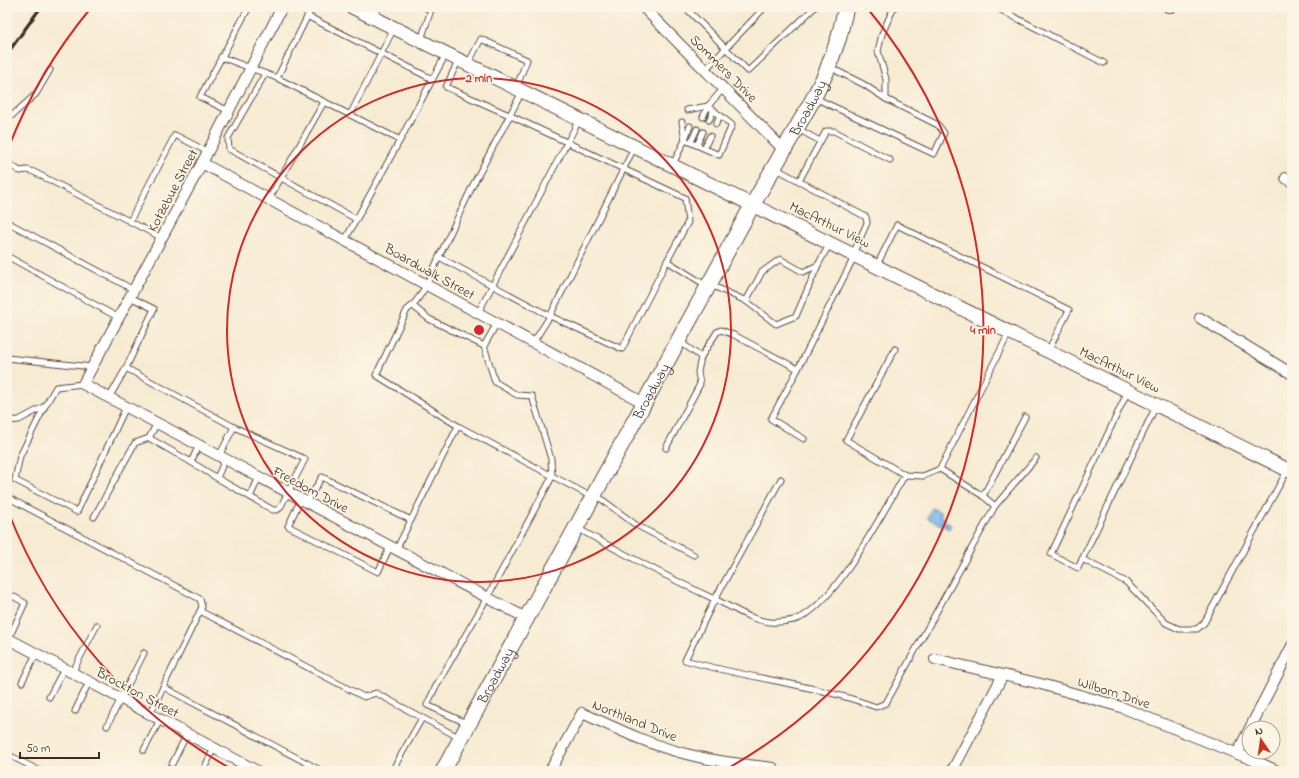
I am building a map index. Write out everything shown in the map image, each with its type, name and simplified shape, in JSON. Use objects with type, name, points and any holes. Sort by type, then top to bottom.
[{"type":"main road","name":"Broadway","points":[[443,771],[753,204],[814,98],[839,37],[846,7]]},
{"type":"street","name":"MacArthur View","points":[[352,7],[376,12],[394,28],[830,242],[1290,471]]},
{"type":"street","name":"Sommers Drive","points":[[643,7],[784,150]]},
{"type":"street","name":"Kotzebue Street","points":[[83,384],[208,152],[280,8]]},
{"type":"street","name":"Boardwalk Street","points":[[202,163],[644,403]]},
{"type":"street","points":[[1200,318],[1292,374]]},
{"type":"street","name":"Freedom Drive","points":[[83,384],[526,618]]},
{"type":"street","name":"Brockton Street","points":[[7,640],[150,714],[252,770]]},
{"type":"street","points":[[1255,720],[1292,646]]},
{"type":"street","name":"Wilborn Drive","points":[[935,659],[1003,675],[1121,707],[1277,771]]},
{"type":"street","points":[[952,771],[1003,675]]},
{"type":"street","name":"Northland Drive","points":[[550,771],[582,713],[637,738],[679,752],[722,762],[772,769]]},
{"type":"street","points":[[1237,754],[1241,746]]},
{"type":"lane","points":[[229,110],[200,97],[249,7]]},
{"type":"lane","points":[[277,78],[312,7]]},
{"type":"lane","points":[[420,41],[431,10],[424,7]]},
{"type":"lane","points":[[686,7],[725,49],[748,71],[815,7]]},
{"type":"lane","points":[[706,70],[765,7]]},
{"type":"lane","points":[[886,99],[886,79],[878,51],[882,34],[894,7]]},
{"type":"lane","points":[[996,7],[1104,63]]},
{"type":"lane","points":[[307,16],[432,79]]},
{"type":"lane","points":[[350,115],[394,28]]},
{"type":"lane","points":[[439,257],[550,316],[622,349],[688,222],[684,198],[509,115],[446,87],[481,39],[527,60],[519,90],[509,115],[473,185],[439,257],[426,285],[413,306],[408,310],[376,375],[458,426],[552,477],[594,496],[636,525],[694,555]]},
{"type":"lane","points":[[345,240],[446,54]]},
{"type":"lane","points":[[221,57],[277,78],[400,140]]},
{"type":"lane","points":[[814,98],[934,154],[944,133],[938,125],[886,99],[863,84],[828,66]]},
{"type":"lane","points":[[7,120],[36,94],[50,70]]},
{"type":"lane","points":[[265,74],[228,138],[227,144],[229,150],[356,219]]},
{"type":"lane","points":[[703,117],[708,106],[724,88]]},
{"type":"lane","points":[[269,199],[324,102]]},
{"type":"lane","points":[[685,140],[719,155],[732,125],[708,106],[687,110]]},
{"type":"lane","points":[[696,114],[699,108]]},
{"type":"lane","points":[[709,120],[714,110]]},
{"type":"lane","points":[[716,124],[720,115]]},
{"type":"lane","points":[[478,313],[491,285],[579,120]]},
{"type":"lane","points":[[682,122],[685,140]]},
{"type":"lane","points":[[672,165],[685,140],[690,126]]},
{"type":"lane","points":[[797,128],[820,142]]},
{"type":"lane","points":[[691,142],[697,129]]},
{"type":"lane","points":[[799,181],[826,131],[834,131],[890,160]]},
{"type":"lane","points":[[697,145],[703,132]]},
{"type":"lane","points":[[130,222],[175,135],[208,152]]},
{"type":"lane","points":[[704,148],[710,136]]},
{"type":"lane","points":[[533,343],[550,316],[622,169],[635,147]]},
{"type":"lane","points":[[7,163],[20,171],[27,170],[34,172],[162,238]]},
{"type":"lane","points":[[774,168],[866,217],[867,223],[854,254],[798,369],[771,419],[804,439]]},
{"type":"lane","points":[[7,222],[132,293],[154,309],[126,368],[109,398]]},
{"type":"lane","points":[[877,266],[897,225],[1069,310],[1048,350]]},
{"type":"lane","points":[[667,261],[709,286],[746,301],[776,324],[796,316],[818,265],[830,242]]},
{"type":"lane","points":[[7,256],[119,318]]},
{"type":"lane","points":[[746,301],[762,272],[780,259],[803,272],[818,265]]},
{"type":"lane","points":[[413,306],[429,319],[484,346]]},
{"type":"lane","points":[[468,724],[427,705],[436,686],[487,598],[552,477],[551,459],[532,396],[517,395],[495,382],[484,346],[496,323]]},
{"type":"lane","points":[[666,448],[700,384],[698,372],[701,357],[716,332],[721,330],[798,369]]},
{"type":"lane","points":[[895,349],[846,440],[905,475],[923,476],[940,469],[1010,332]]},
{"type":"lane","points":[[679,340],[701,357]]},
{"type":"lane","points":[[7,358],[92,367]]},
{"type":"lane","points":[[126,368],[234,427],[305,459],[277,510],[250,497],[150,438]]},
{"type":"lane","points":[[83,384],[56,387],[20,456],[15,480],[77,512],[126,407]]},
{"type":"lane","points":[[1129,391],[1051,554],[1078,568],[1157,405]]},
{"type":"lane","points":[[7,421],[19,420],[45,406]]},
{"type":"lane","points":[[983,496],[1025,417]]},
{"type":"lane","points":[[94,517],[135,443],[150,438],[157,423]]},
{"type":"lane","points":[[411,520],[322,476],[288,526],[378,572],[411,520],[458,426]]},
{"type":"lane","points":[[217,478],[222,458],[234,427]]},
{"type":"lane","points":[[191,462],[199,445]]},
{"type":"lane","points":[[782,479],[714,599],[685,660],[722,671],[850,697],[876,707],[886,703],[995,506],[1036,458]]},
{"type":"lane","points":[[940,469],[983,496],[995,506]]},
{"type":"lane","points":[[1082,560],[1126,582],[1166,623],[1179,629],[1197,629],[1204,623],[1248,542],[1290,471]]},
{"type":"lane","points":[[576,528],[672,579],[748,616],[770,622],[799,618],[814,608],[831,592],[864,545],[905,475]]},
{"type":"lane","points":[[250,497],[259,477]]},
{"type":"lane","points":[[7,497],[200,599],[202,607],[150,714]]},
{"type":"lane","points":[[7,593],[25,603],[7,640]]},
{"type":"lane","points":[[200,611],[364,697],[376,693],[460,738]]},
{"type":"lane","points":[[49,697],[98,625]]},
{"type":"lane","points":[[106,726],[144,653]]},
{"type":"lane","points":[[22,682],[36,654]]},
{"type":"lane","points":[[75,710],[89,682]]},
{"type":"lane","points":[[163,687],[322,771]]},
{"type":"lane","points":[[392,771],[422,718]]},
{"type":"lane","points":[[144,750],[160,720]]},
{"type":"lane","points":[[172,764],[187,734]]},
{"type":"lane","points":[[203,771],[214,748]]},
{"type":"lane","points":[[7,754],[40,771]]},
{"type":"water","points":[[932,508],[942,513],[940,516],[945,518],[944,521],[951,525],[949,529],[927,518]]},
{"type":"railway","points":[[7,54],[41,7]]}]
